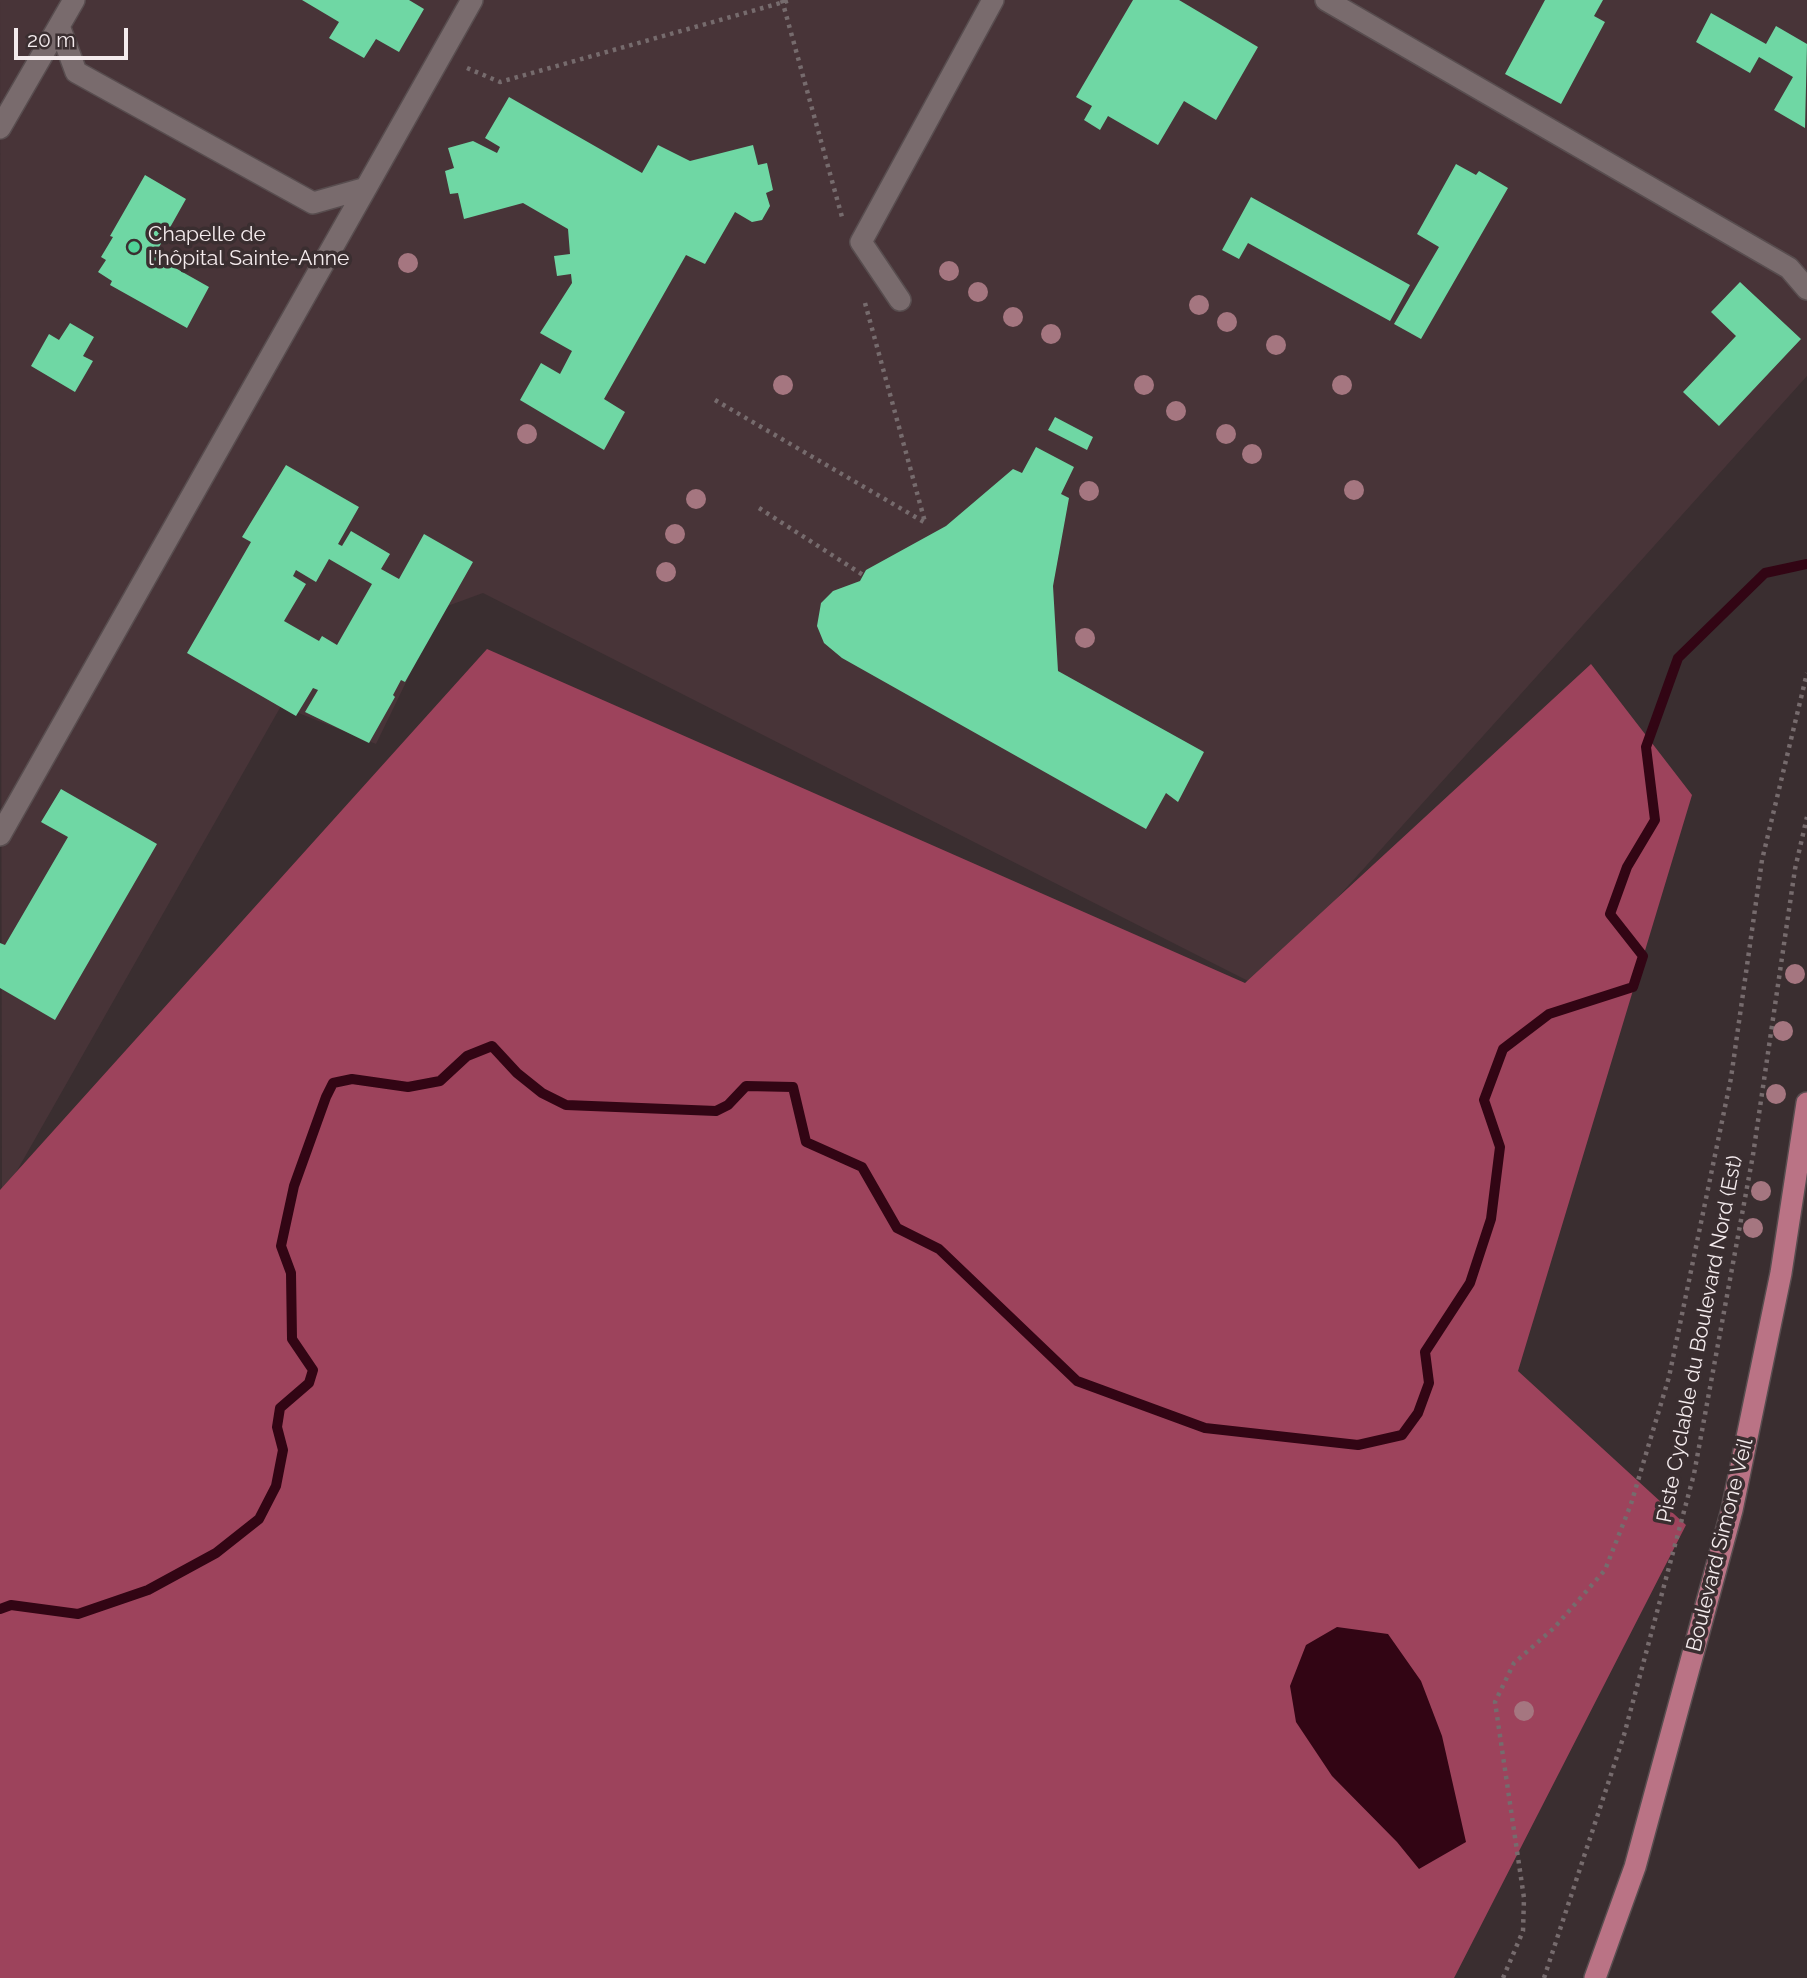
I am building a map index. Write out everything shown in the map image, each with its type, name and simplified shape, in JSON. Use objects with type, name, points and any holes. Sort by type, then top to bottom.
[{"type":"main road","name":"Boulevard Simone Veil","points":[[1595,1978],[1635,1867],[1732,1510],[1781,1273],[1807,1103]]},
{"type":"lane","points":[[0,128],[74,0]]},
{"type":"lane","points":[[0,835],[472,0]]},
{"type":"lane","points":[[900,300],[861,242],[993,0]]},
{"type":"lane","points":[[1326,0],[1788,268],[1807,289]]},
{"type":"lane","points":[[59,26],[76,72],[313,203],[366,188]]},
{"type":"path","points":[[441,56],[500,82],[791,0]]},
{"type":"path","points":[[715,400],[925,522]]},
{"type":"path","points":[[759,508],[863,575]]},
{"type":"path","points":[[1503,1978],[1522,1931],[1524,1898],[1495,1702],[1514,1663],[1554,1628],[1605,1570],[1631,1504],[1669,1377],[1731,1078],[1762,860],[1807,673]]},
{"type":"path","name":"Piste Cyclable du Boulevard Nord (Est)","points":[[1544,1978],[1624,1735],[1694,1474],[1753,1155],[1795,869],[1807,817]]},
{"type":"shaded area","points":[[0,0],[1807,0],[1807,376],[1258,986],[483,593],[442,608],[376,744],[281,706],[2,1197]]},
{"type":"shaded area","points":[[487,649],[1245,983],[1591,664],[1692,795],[1518,1371],[1686,1525],[1454,1978],[0,1978],[0,1190]]},
{"type":"shaded area","points":[[1337,1627],[1388,1634],[1421,1681],[1442,1736],[1466,1842],[1419,1869],[1397,1842],[1332,1776],[1296,1722],[1290,1686],[1306,1645]]},
{"type":"building","points":[[302,0],[409,0],[424,9],[399,52],[376,39],[364,58],[329,38],[339,22]]},
{"type":"building","points":[[1133,0],[1179,0],[1258,47],[1216,120],[1184,101],[1158,145],[1108,116],[1100,130],[1084,120],[1092,106],[1076,97]]},
{"type":"building","points":[[1545,0],[1603,0],[1594,16],[1605,22],[1561,104],[1505,74]]},
{"type":"building","points":[[1711,13],[1766,44],[1776,26],[1807,44],[1805,128],[1774,110],[1793,77],[1759,57],[1750,73],[1696,42]]},
{"type":"building","points":[[509,97],[642,173],[658,145],[690,161],[753,145],[758,165],[767,163],[773,190],[766,193],[770,206],[762,220],[752,222],[735,212],[705,264],[686,255],[604,399],[625,412],[604,450],[520,400],[541,363],[560,374],[572,351],[540,333],[572,283],[571,274],[557,276],[554,256],[570,254],[568,229],[523,203],[464,219],[458,193],[450,194],[445,171],[454,168],[448,148],[473,141],[497,153],[500,147],[485,138]]},
{"type":"building","points":[[1456,164],[1476,175],[1479,171],[1508,188],[1421,339],[1394,324],[1439,247],[1417,234]]},
{"type":"building","name":"Chapelle de l'hôpital Sainte-Anne","points":[[145,175],[186,199],[154,256],[209,287],[187,328],[110,285],[112,281],[98,272],[106,260],[101,257],[113,237],[110,236]]},
{"type":"building","points":[[1251,197],[1410,285],[1390,321],[1248,243],[1239,259],[1222,250]]},
{"type":"building","points":[[1740,282],[1801,339],[1719,426],[1683,392],[1736,336],[1711,312]]},
{"type":"building","points":[[70,323],[94,337],[83,356],[93,361],[75,392],[31,366],[49,334],[59,340]]},
{"type":"building","points":[[1055,417],[1093,437],[1087,450],[1048,430]]},
{"type":"building","points":[[1036,447],[1074,467],[1061,494],[1069,498],[1053,586],[1058,671],[1204,752],[1178,802],[1166,793],[1146,829],[842,658],[824,643],[817,626],[821,603],[833,591],[860,581],[866,570],[946,526],[1013,469],[1022,473]]},
{"type":"building","points":[[286,465],[359,507],[338,544],[342,546],[351,531],[390,554],[381,569],[399,579],[424,534],[473,562],[405,682],[401,680],[393,695],[395,697],[369,743],[305,712],[318,690],[313,688],[296,716],[187,653],[251,542],[242,537]],"holes":[[[329,559],[372,584],[337,645],[322,636],[319,641],[284,621],[306,584],[293,576],[296,570],[316,582]]]},
{"type":"building","points":[[61,789],[157,844],[55,1020],[0,988],[0,943],[5,945],[68,837],[41,822]]},
{"type":"waterway","points":[[0,1609],[11,1605],[78,1614],[148,1590],[216,1553],[259,1519],[276,1486],[283,1450],[277,1427],[280,1408],[309,1383],[313,1370],[292,1339],[291,1273],[281,1246],[294,1186],[326,1097],[333,1083],[352,1079],[408,1087],[440,1081],[467,1056],[492,1046],[517,1073],[542,1093],[566,1105],[716,1111],[728,1105],[746,1086],[793,1087],[806,1142],[862,1167],[897,1228],[939,1249],[1077,1381],[1205,1428],[1358,1445],[1402,1435],[1418,1413],[1429,1383],[1425,1352],[1470,1283],[1491,1219],[1500,1147],[1484,1100],[1503,1049],[1549,1014],[1633,987],[1643,956],[1610,914],[1627,867],[1655,820],[1646,747],[1678,658],[1765,573],[1807,564]]},
{"type":"place","name":"Chapelle de l'hôpital Sainte-Anne","points":[[134,247]]}]
